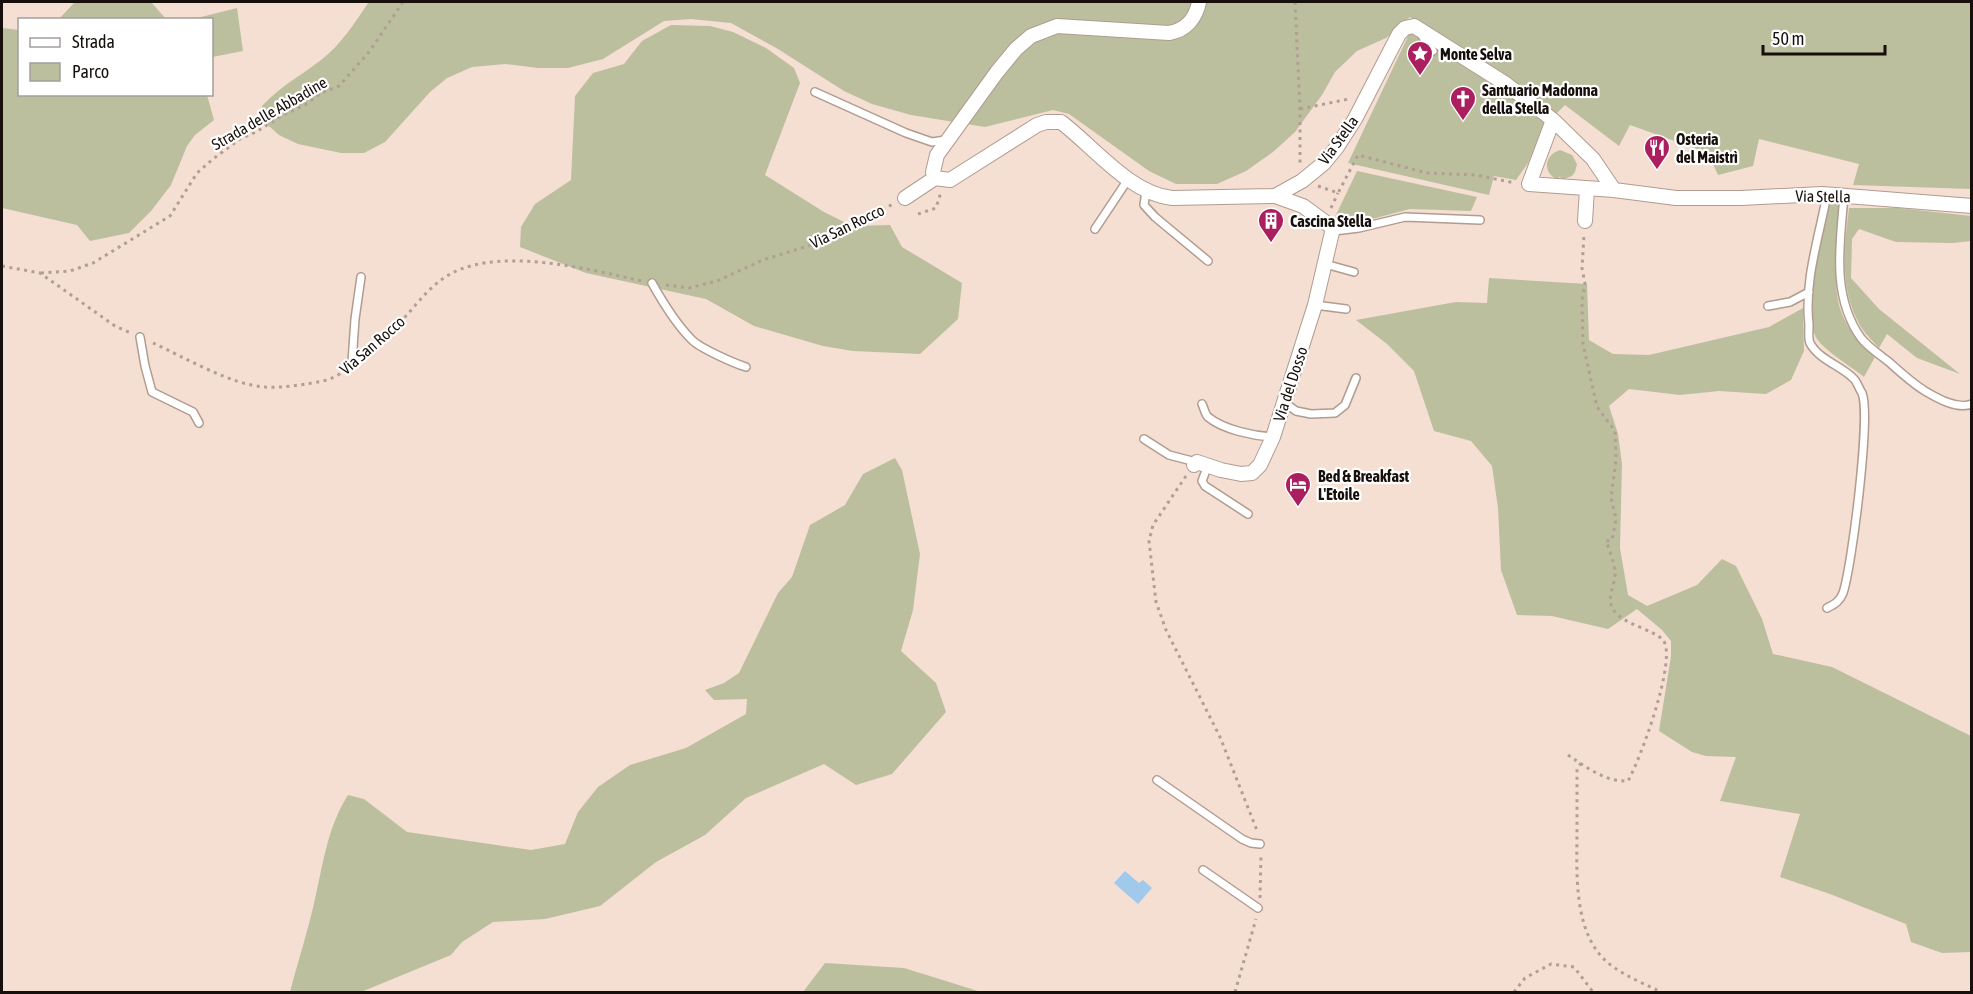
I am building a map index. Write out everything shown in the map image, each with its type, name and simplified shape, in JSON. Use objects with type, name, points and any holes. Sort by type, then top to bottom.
[{"type":"street","points":[[935,178],[933,172],[937,155],[1016,49],[1031,36],[1057,26],[1178,32],[1193,19],[1199,2]]},
{"type":"street","name":"Via Stella","points":[[935,178],[950,180],[1018,135],[1037,125],[1054,121],[1061,122],[1091,149],[1146,191],[1159,196],[1172,198],[1275,196],[1302,181],[1324,163],[1337,147],[1368,94],[1399,34],[1408,26],[1416,27]]},
{"type":"street","points":[[1416,27],[1506,84],[1553,120],[1593,159],[1614,190]]},
{"type":"street","name":"Via Stella","points":[[1553,120],[1529,184],[1614,190],[1676,198],[1827,194],[1971,206]]},
{"type":"street","name":"Via San Rocco","points":[[905,198],[935,178]]},
{"type":"street","points":[[1585,228],[1587,189]]},
{"type":"street","points":[[1275,196],[1302,207],[1331,225],[1334,231]]},
{"type":"street","name":"Via del Dosso","points":[[1199,464],[1241,474],[1252,473],[1260,465],[1273,437],[1315,305],[1334,231]]},
{"type":"lane","points":[[1416,27],[1433,51]]},
{"type":"lane","points":[[815,92],[906,133],[932,142],[948,140]]},
{"type":"lane","points":[[1095,229],[1129,178]]},
{"type":"lane","points":[[1146,191],[1144,205],[1208,261]]},
{"type":"lane","points":[[1827,194],[1815,245],[1809,292],[1810,343],[1826,359],[1854,378],[1863,396],[1864,427],[1852,545],[1843,592],[1838,603],[1827,608]]},
{"type":"lane","points":[[1844,196],[1840,282],[1846,311],[1862,339],[1925,391],[1941,400],[1966,406],[1971,404]]},
{"type":"lane","points":[[1334,231],[1359,228],[1405,217],[1480,220]]},
{"type":"lane","points":[[1325,264],[1354,272]]},
{"type":"lane","points":[[352,362],[361,277]]},
{"type":"lane","points":[[648,282],[693,341],[733,363],[746,367]]},
{"type":"lane","points":[[1768,306],[1790,302],[1809,292]]},
{"type":"lane","points":[[1315,305],[1346,309]]},
{"type":"lane","points":[[140,337],[152,392],[193,412],[199,423]]},
{"type":"lane","points":[[1284,402],[1296,411],[1311,414],[1335,413],[1346,405],[1356,378]]},
{"type":"lane","points":[[1202,404],[1207,416],[1226,426],[1264,437],[1273,437]]},
{"type":"lane","points":[[1144,439],[1169,455],[1199,464],[1205,486],[1248,514]]},
{"type":"lane","points":[[1157,780],[1242,839],[1260,844]]},
{"type":"lane","points":[[1203,870],[1258,908]]},
{"type":"path","name":"Strada delle Abbadine","points":[[40,273],[70,271],[93,263],[170,216],[197,173],[213,159],[240,139],[305,105],[321,93],[339,86],[369,52],[403,2]]},
{"type":"path","points":[[1295,2],[1300,110],[1299,159],[1302,181],[1338,193],[1358,155],[1427,173],[1476,176],[1518,183]]},
{"type":"path","points":[[1300,110],[1343,102],[1368,94]]},
{"type":"path","name":"Via San Rocco","points":[[2,266],[40,273],[115,326],[240,382],[263,387],[286,387],[319,382],[340,374],[393,330],[440,280],[458,269],[488,263],[534,261],[689,288],[717,281],[763,260],[811,245],[905,198]]},
{"type":"path","points":[[918,214],[936,208]]},
{"type":"path","points":[[1568,755],[1599,775],[1621,782],[1628,781],[1651,726],[1663,679],[1667,649],[1662,639],[1633,625],[1614,611],[1610,599],[1616,573],[1606,541],[1612,540],[1616,519],[1611,498],[1616,460],[1616,436],[1615,431],[1597,407],[1583,344],[1582,301],[1585,284],[1582,268],[1585,228]]},
{"type":"path","points":[[1199,464],[1153,525],[1149,541],[1156,602],[1166,630],[1220,737],[1258,830],[1262,890],[1247,955],[1235,993]]},
{"type":"path","points":[[1581,763],[1576,769],[1576,870],[1579,901],[1589,937],[1600,955],[1612,966],[1661,993]]},
{"type":"path","points":[[1514,993],[1526,978],[1551,964],[1574,967],[1593,993]]},
{"type":"green space","points":[[151,2],[165,18],[60,18],[74,3]]},
{"type":"green space","points":[[369,2],[1971,2],[1971,189],[1853,185],[1859,164],[1759,139],[1753,166],[1718,175],[1708,153],[1630,125],[1619,146],[1565,105],[1554,116],[1496,73],[1410,17],[1386,38],[1357,51],[1335,72],[1322,95],[1295,132],[1273,152],[1246,171],[1217,184],[1176,184],[1149,171],[1069,114],[1053,110],[985,127],[911,115],[872,104],[844,91],[778,49],[731,23],[691,19],[664,21],[603,59],[568,68],[538,68],[505,64],[472,67],[447,78],[430,92],[385,142],[364,153],[341,153],[298,144],[279,135],[261,119],[262,106],[328,54],[347,33]]},
{"type":"green space","points":[[237,8],[243,51],[213,57],[213,18],[197,18]]},
{"type":"green space","points":[[671,25],[710,26],[733,32],[766,48],[794,68],[800,83],[765,175],[824,212],[852,226],[890,225],[902,247],[962,283],[958,319],[920,354],[853,351],[823,346],[754,326],[706,299],[586,273],[520,247],[521,227],[535,204],[571,180],[575,96],[593,73],[624,64],[642,41]]},
{"type":"green space","points":[[2,28],[18,30],[18,96],[207,96],[214,120],[195,135],[187,146],[171,185],[151,211],[129,233],[90,241],[77,225],[2,208]]},
{"type":"green space","points":[[1410,32],[1547,119],[1528,163],[1516,180],[1494,176],[1489,195],[1348,163]]},
{"type":"green space","points":[[1560,150],[1572,155],[1577,164],[1572,176],[1561,180],[1560,176],[1558,180],[1549,173],[1547,164],[1551,156]]},
{"type":"green space","points":[[1357,171],[1477,197],[1471,211],[1410,209],[1357,223],[1334,219]]},
{"type":"green space","points":[[1829,201],[1841,202],[1836,251],[1836,288],[1841,312],[1854,334],[1876,355],[1864,377],[1821,344],[1813,327],[1812,292]]},
{"type":"green space","points":[[1849,208],[1899,208],[1971,216],[1971,241],[1896,242],[1859,229],[1852,239],[1851,278],[1879,309],[1960,374],[1917,358],[1887,334],[1879,348],[1861,327],[1854,313],[1846,284],[1845,253]]},
{"type":"green space","points":[[1489,278],[1587,284],[1589,340],[1613,354],[1649,355],[1769,327],[1803,308],[1804,351],[1791,380],[1766,394],[1719,391],[1680,395],[1629,389],[1609,406],[1618,434],[1622,464],[1620,548],[1628,595],[1647,606],[1697,585],[1722,559],[1736,566],[1762,619],[1773,654],[1832,667],[1971,736],[1971,952],[1942,953],[1911,942],[1906,924],[1780,877],[1800,814],[1720,801],[1736,757],[1706,756],[1692,752],[1659,731],[1671,656],[1671,641],[1662,630],[1637,609],[1608,629],[1552,616],[1517,615],[1501,570],[1498,508],[1492,466],[1471,441],[1434,431],[1414,371],[1387,344],[1356,320],[1456,302],[1487,303]]},
{"type":"green space","points":[[895,458],[902,470],[920,554],[913,610],[901,651],[936,683],[946,712],[892,774],[856,785],[824,764],[746,798],[705,835],[656,862],[600,906],[545,919],[493,922],[462,942],[451,955],[361,992],[290,992],[331,832],[348,795],[364,799],[407,832],[531,850],[565,844],[578,812],[598,787],[630,765],[686,748],[746,714],[747,699],[714,700],[705,690],[724,683],[739,673],[778,593],[792,577],[810,525],[845,505],[863,474]]},
{"type":"green space","points":[[825,963],[904,968],[978,991],[803,992]]},
{"type":"water","points":[[1125,871],[1139,883],[1143,880],[1152,888],[1138,904],[1114,883]]},
{"type":"place","name":"Monte Selva","points":[[1420,77]]},
{"type":"place","name":"Santuario Madonna della Stella","points":[[1463,122]]},
{"type":"place","name":"Osteria del Maistrì","points":[[1657,171]]},
{"type":"place","name":"Cascina Stella","points":[[1271,244]]},
{"type":"place","name":"Bed & Breakfast L'Etoile","points":[[1298,508]]}]
